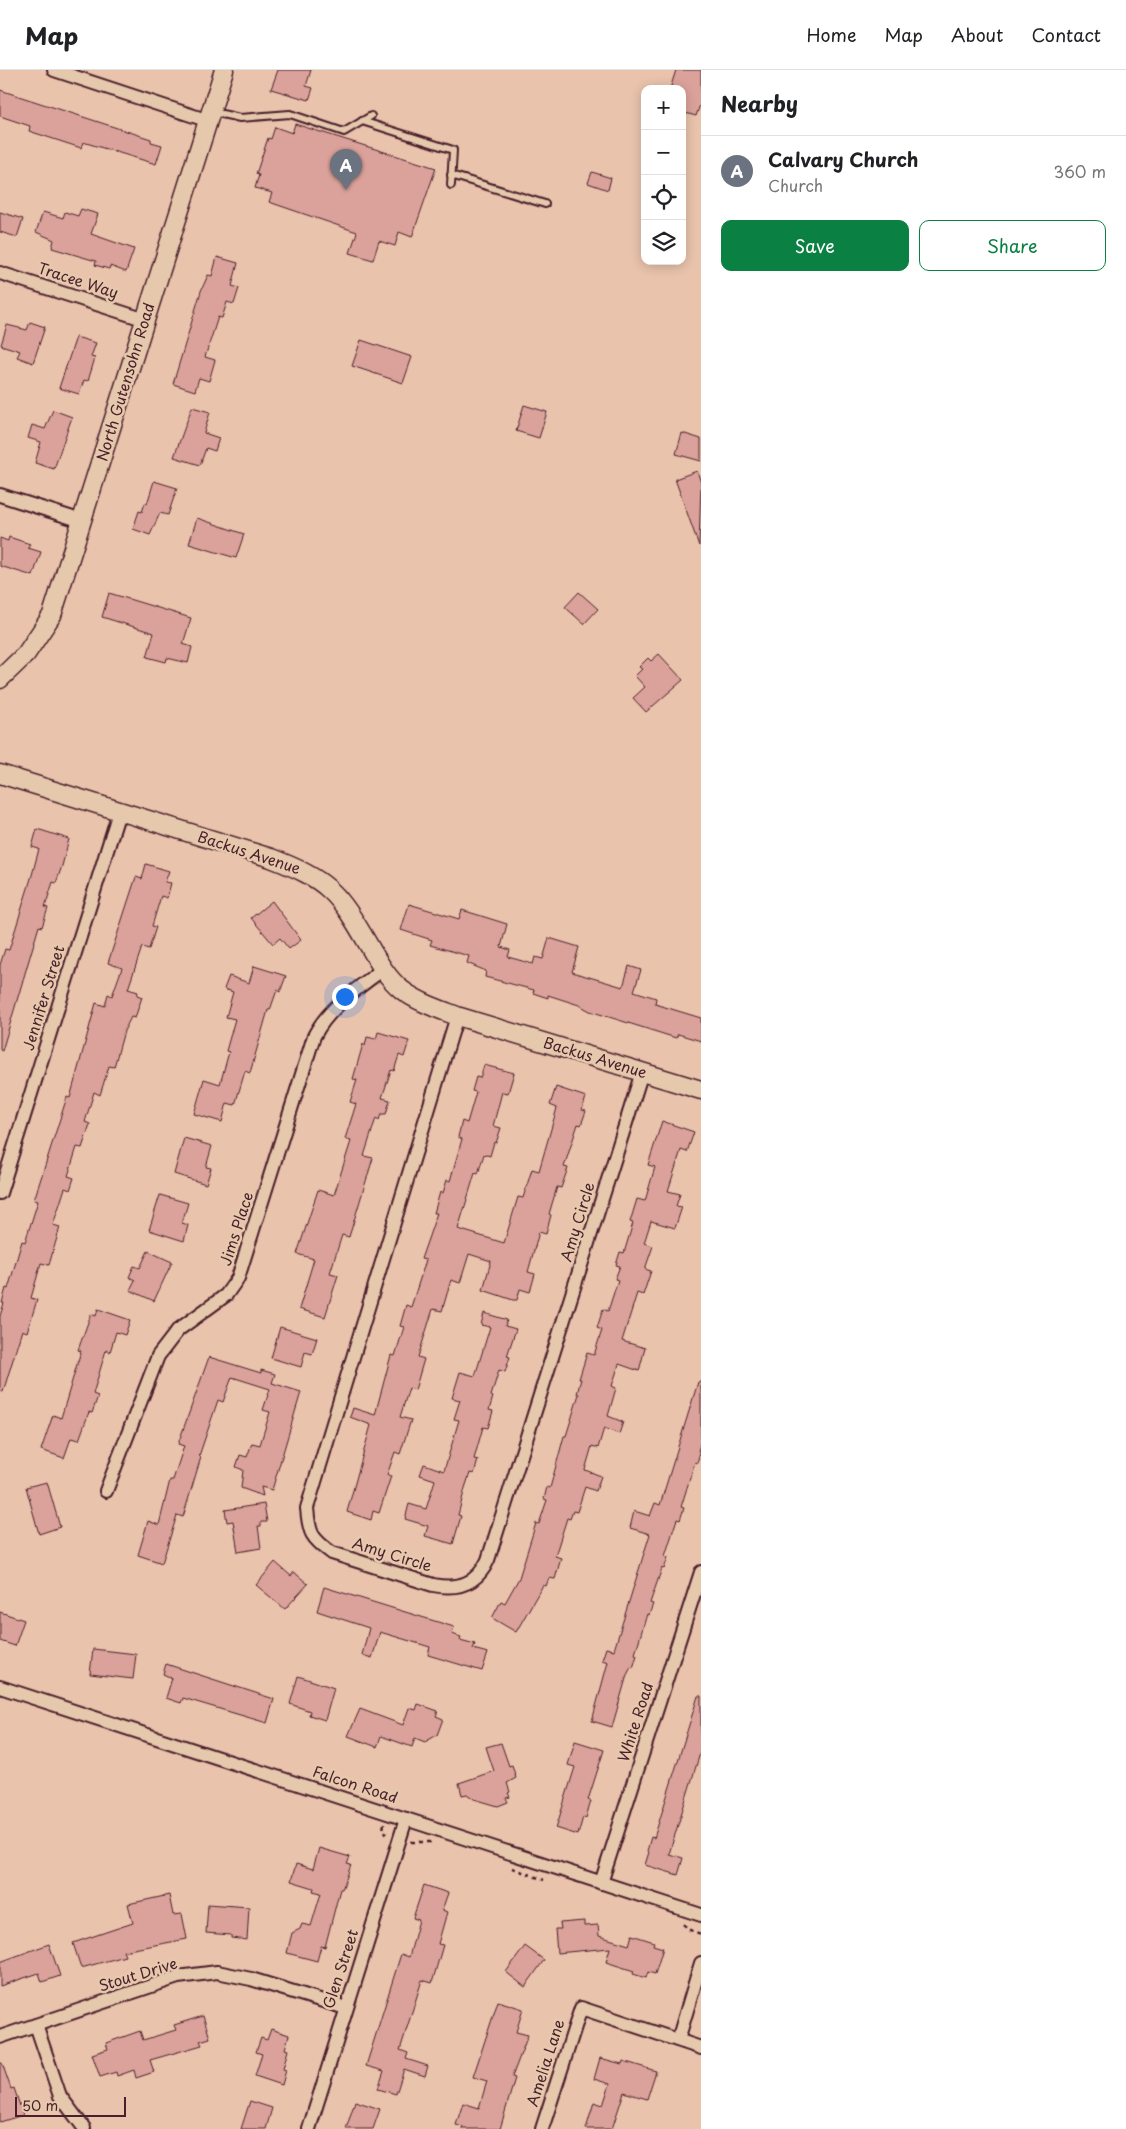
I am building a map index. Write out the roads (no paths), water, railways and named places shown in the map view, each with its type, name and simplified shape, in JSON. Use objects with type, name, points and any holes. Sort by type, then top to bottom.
[{"type":"street","points":[[54,70],[210,116]]},
{"type":"street","name":"North Gutensohn Road","points":[[0,679],[26,654],[52,615],[224,70]]},
{"type":"street","name":"Tracee Way","points":[[0,272],[146,320]]},
{"type":"street","points":[[0,495],[82,521]]},
{"type":"street","points":[[0,768],[30,784]]},
{"type":"street","name":"Backus Avenue","points":[[0,774],[271,858],[304,870],[328,886],[348,909],[383,969],[402,990],[428,1004],[457,1016],[701,1090]]},
{"type":"street","name":"Jennifer Street","points":[[0,1193],[119,812]]},
{"type":"street","name":"Jims Place","points":[[106,1491],[152,1371],[162,1350],[178,1330],[226,1295],[238,1278],[314,1036],[321,1022],[345,997],[383,969]]},
{"type":"street","name":"Amy Circle","points":[[457,1016],[307,1508],[308,1529],[319,1544],[332,1553],[433,1585],[448,1588],[472,1581],[482,1573],[488,1560],[642,1072]]},
{"type":"street","name":"White Road","points":[[601,1883],[701,1572]]},
{"type":"street","name":"Falcon Road","points":[[0,1687],[701,1915]]},
{"type":"street","name":"Glen Street","points":[[309,2129],[406,1819]]},
{"type":"street","points":[[701,1963],[678,2040],[701,2048]]},
{"type":"street","name":"Stout Drive","points":[[0,2036],[178,1977],[218,1972],[251,1979],[346,2008]]},
{"type":"street","name":"Amelia Lane","points":[[542,2129],[581,2008],[678,2040]]},
{"type":"street","points":[[36,2025],[60,2096],[84,2128]]},
{"type":"lane","points":[[210,116],[240,118],[290,114],[344,132],[371,116]]},
{"type":"lane","points":[[362,121],[453,150],[451,185]]},
{"type":"lane","points":[[451,175],[545,204]]},
{"type":"place","name":"Calvary Church","points":[[346,190]]}]
